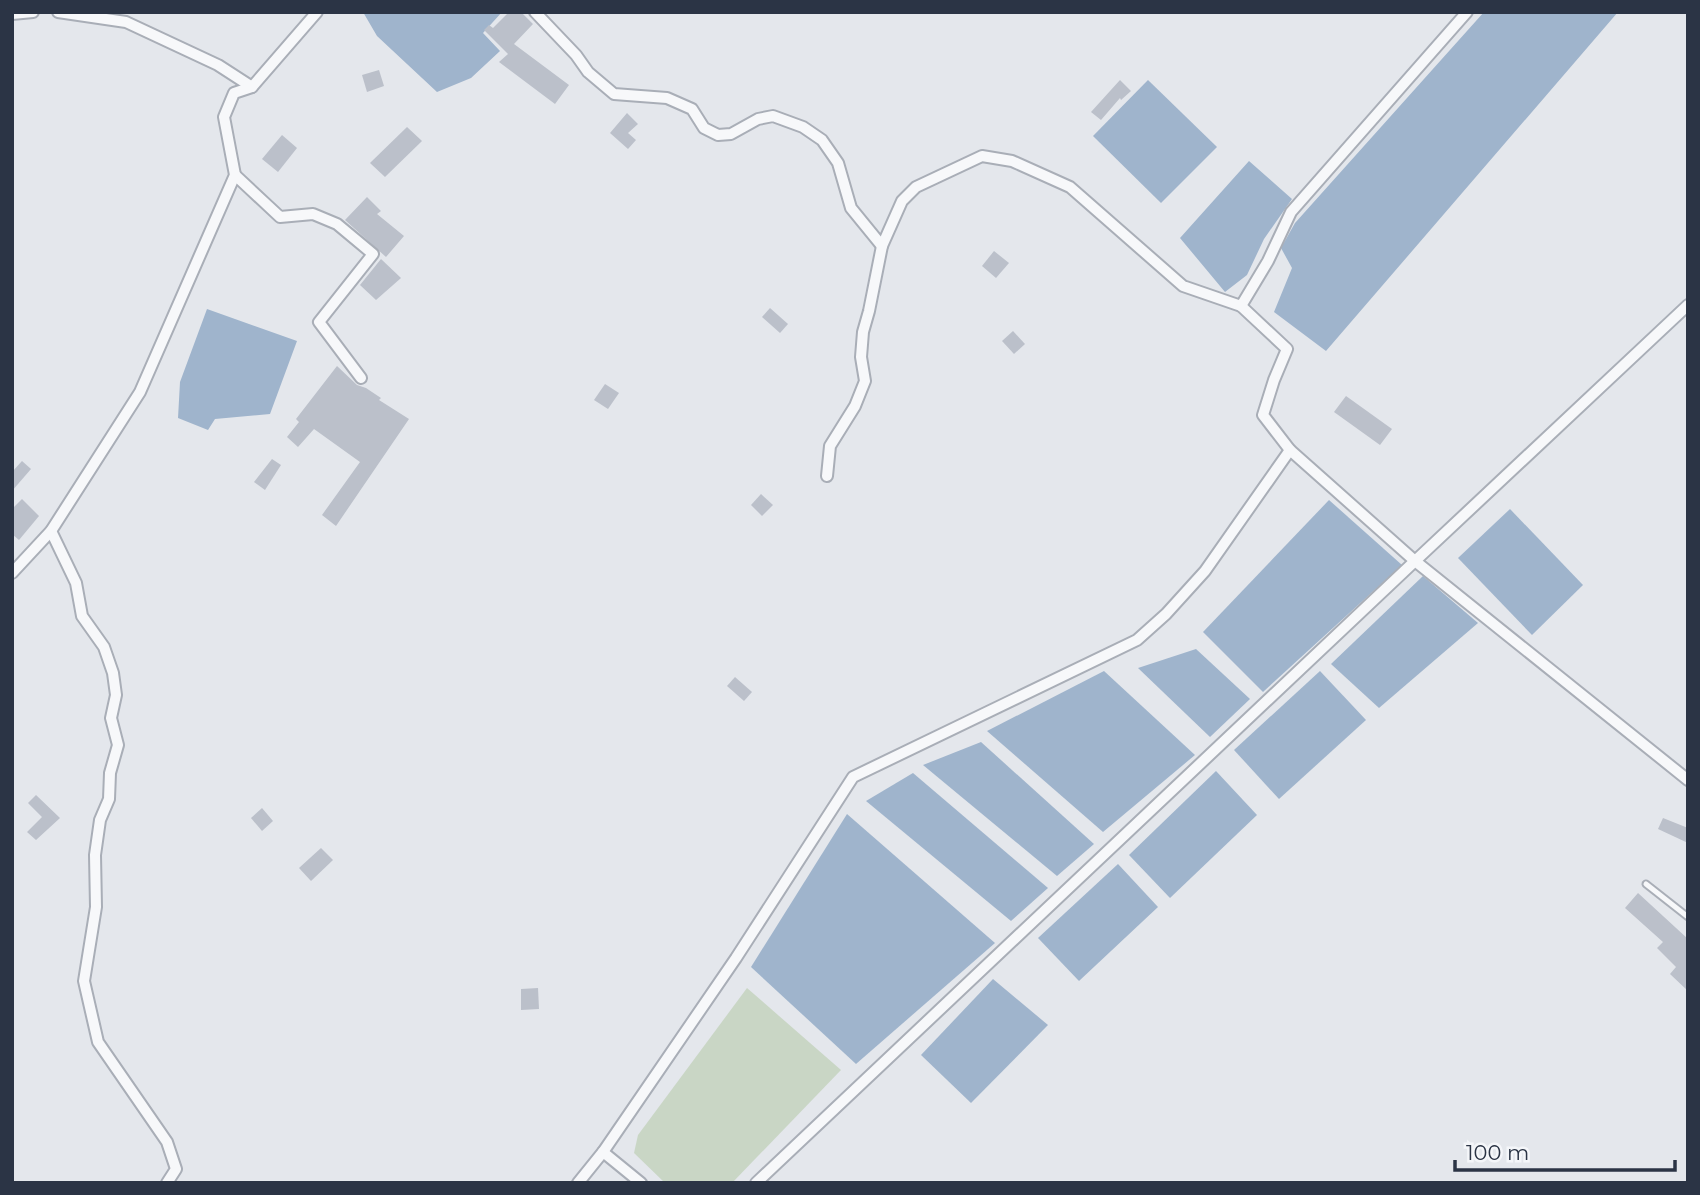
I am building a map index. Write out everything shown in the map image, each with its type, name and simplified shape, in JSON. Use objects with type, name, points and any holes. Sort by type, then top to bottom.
[{"type":"street","points":[[12,14],[33,12]]},
{"type":"street","points":[[58,12],[126,22],[218,65],[252,87]]},
{"type":"street","points":[[12,573],[51,531],[140,392],[235,175],[224,117],[234,93],[252,87],[317,12]]},
{"type":"street","points":[[535,12],[576,55],[588,72],[614,94],[667,98],[692,109],[704,128],[718,135],[732,134],[758,119],[773,116],[803,127],[822,140],[838,163],[851,208],[882,246]]},
{"type":"street","points":[[1241,306],[1268,261],[1291,212],[1467,12]]},
{"type":"street","points":[[827,476],[830,446],[855,405],[865,381],[861,357],[863,332],[882,246],[902,201],[916,187],[982,156],[1012,161],[1070,187],[1183,286],[1241,306],[1287,349],[1273,380],[1263,415],[1290,450],[1415,561],[1688,780]]},
{"type":"street","points":[[235,175],[280,217],[313,214],[337,224],[373,254],[319,322],[361,378]]},
{"type":"street","points":[[755,1183],[1688,305]]},
{"type":"street","points":[[578,1183],[603,1153],[736,958],[853,777],[1137,640],[1166,614],[1205,571],[1290,450]]},
{"type":"street","points":[[51,531],[76,583],[82,615],[104,648],[113,673],[116,695],[111,718],[118,745],[110,773],[109,799],[100,820],[95,855],[96,907],[84,981],[99,1042],[167,1142],[176,1169],[167,1183]]},
{"type":"street","points":[[603,1153],[641,1183]]},
{"type":"lane","points":[[1646,884],[1688,917]]},
{"type":"green space","points":[[747,988],[841,1070],[732,1183],[665,1183],[634,1153],[638,1135]]},
{"type":"water","points":[[363,12],[502,12],[483,33],[500,51],[471,78],[437,92],[377,36]]},
{"type":"water","points":[[1484,12],[1618,12],[1326,351],[1274,312],[1292,268],[1281,248],[1295,223]]},
{"type":"water","points":[[1148,80],[1217,147],[1161,203],[1093,136]]},
{"type":"water","points":[[1249,161],[1292,199],[1264,239],[1247,275],[1225,292],[1180,238]]},
{"type":"water","points":[[207,309],[297,341],[270,414],[215,419],[208,430],[178,418],[180,382]]},
{"type":"water","points":[[1329,500],[1402,565],[1263,692],[1203,632]]},
{"type":"water","points":[[1510,509],[1583,585],[1532,635],[1458,558]]},
{"type":"water","points":[[1423,576],[1478,623],[1379,708],[1331,664]]},
{"type":"water","points":[[1196,649],[1250,699],[1210,737],[1138,668]]},
{"type":"water","points":[[1104,671],[1195,755],[1103,832],[987,731]]},
{"type":"water","points":[[1320,671],[1366,720],[1279,799],[1234,750]]},
{"type":"water","points":[[981,742],[1094,844],[1057,876],[923,765]]},
{"type":"water","points":[[1216,771],[1257,815],[1170,898],[1129,855]]},
{"type":"water","points":[[913,773],[1048,888],[1011,921],[866,801]]},
{"type":"water","points":[[847,814],[995,943],[856,1064],[751,967]]},
{"type":"water","points":[[1118,864],[1158,907],[1079,981],[1038,938]]},
{"type":"water","points":[[993,979],[1048,1025],[971,1103],[921,1055]]},
{"type":"building","points":[[509,12],[521,12],[533,24],[514,44],[569,85],[555,104],[499,62],[508,54],[484,30],[489,25],[493,28]]},
{"type":"building","points":[[379,70],[384,86],[367,92],[362,75]]},
{"type":"building","points":[[1120,80],[1131,91],[1121,100],[1120,98],[1101,120],[1091,112]]},
{"type":"building","points":[[627,113],[638,124],[628,133],[636,140],[628,149],[610,133]]},
{"type":"building","points":[[407,127],[422,141],[385,177],[370,163]]},
{"type":"building","points":[[282,135],[297,148],[278,172],[262,159]]},
{"type":"building","points":[[367,197],[381,211],[377,214],[404,236],[386,257],[345,220]]},
{"type":"building","points":[[994,251],[1009,263],[996,278],[982,266]]},
{"type":"building","points":[[381,259],[401,278],[376,300],[360,285]]},
{"type":"building","points":[[770,308],[788,324],[780,333],[762,317]]},
{"type":"building","points":[[1013,331],[1025,344],[1014,354],[1002,341]]},
{"type":"building","points":[[337,366],[357,385],[366,388],[381,398],[379,400],[409,419],[336,526],[322,515],[360,462],[314,429],[298,447],[287,437],[299,422],[296,419]]},
{"type":"building","points":[[605,384],[619,393],[608,409],[594,400]]},
{"type":"building","points":[[1346,396],[1392,429],[1380,445],[1334,412]]},
{"type":"building","points":[[272,459],[281,465],[265,490],[254,482]]},
{"type":"building","points":[[22,461],[31,469],[12,491],[12,472]]},
{"type":"building","points":[[761,494],[773,505],[762,516],[751,505]]},
{"type":"building","points":[[22,499],[39,516],[19,540],[12,534],[12,509]]},
{"type":"building","points":[[735,677],[752,692],[744,701],[727,686]]},
{"type":"building","points":[[36,795],[60,818],[36,840],[27,832],[42,817],[28,803]]},
{"type":"building","points":[[262,808],[273,821],[262,831],[251,818]]},
{"type":"building","points":[[1663,818],[1688,828],[1688,843],[1658,829]]},
{"type":"building","points":[[321,848],[333,860],[311,881],[299,868]]},
{"type":"building","points":[[1638,893],[1688,939],[1688,991],[1670,974],[1676,967],[1657,948],[1663,942],[1625,908]]},
{"type":"building","points":[[538,988],[539,1009],[521,1010],[521,989]]}]
